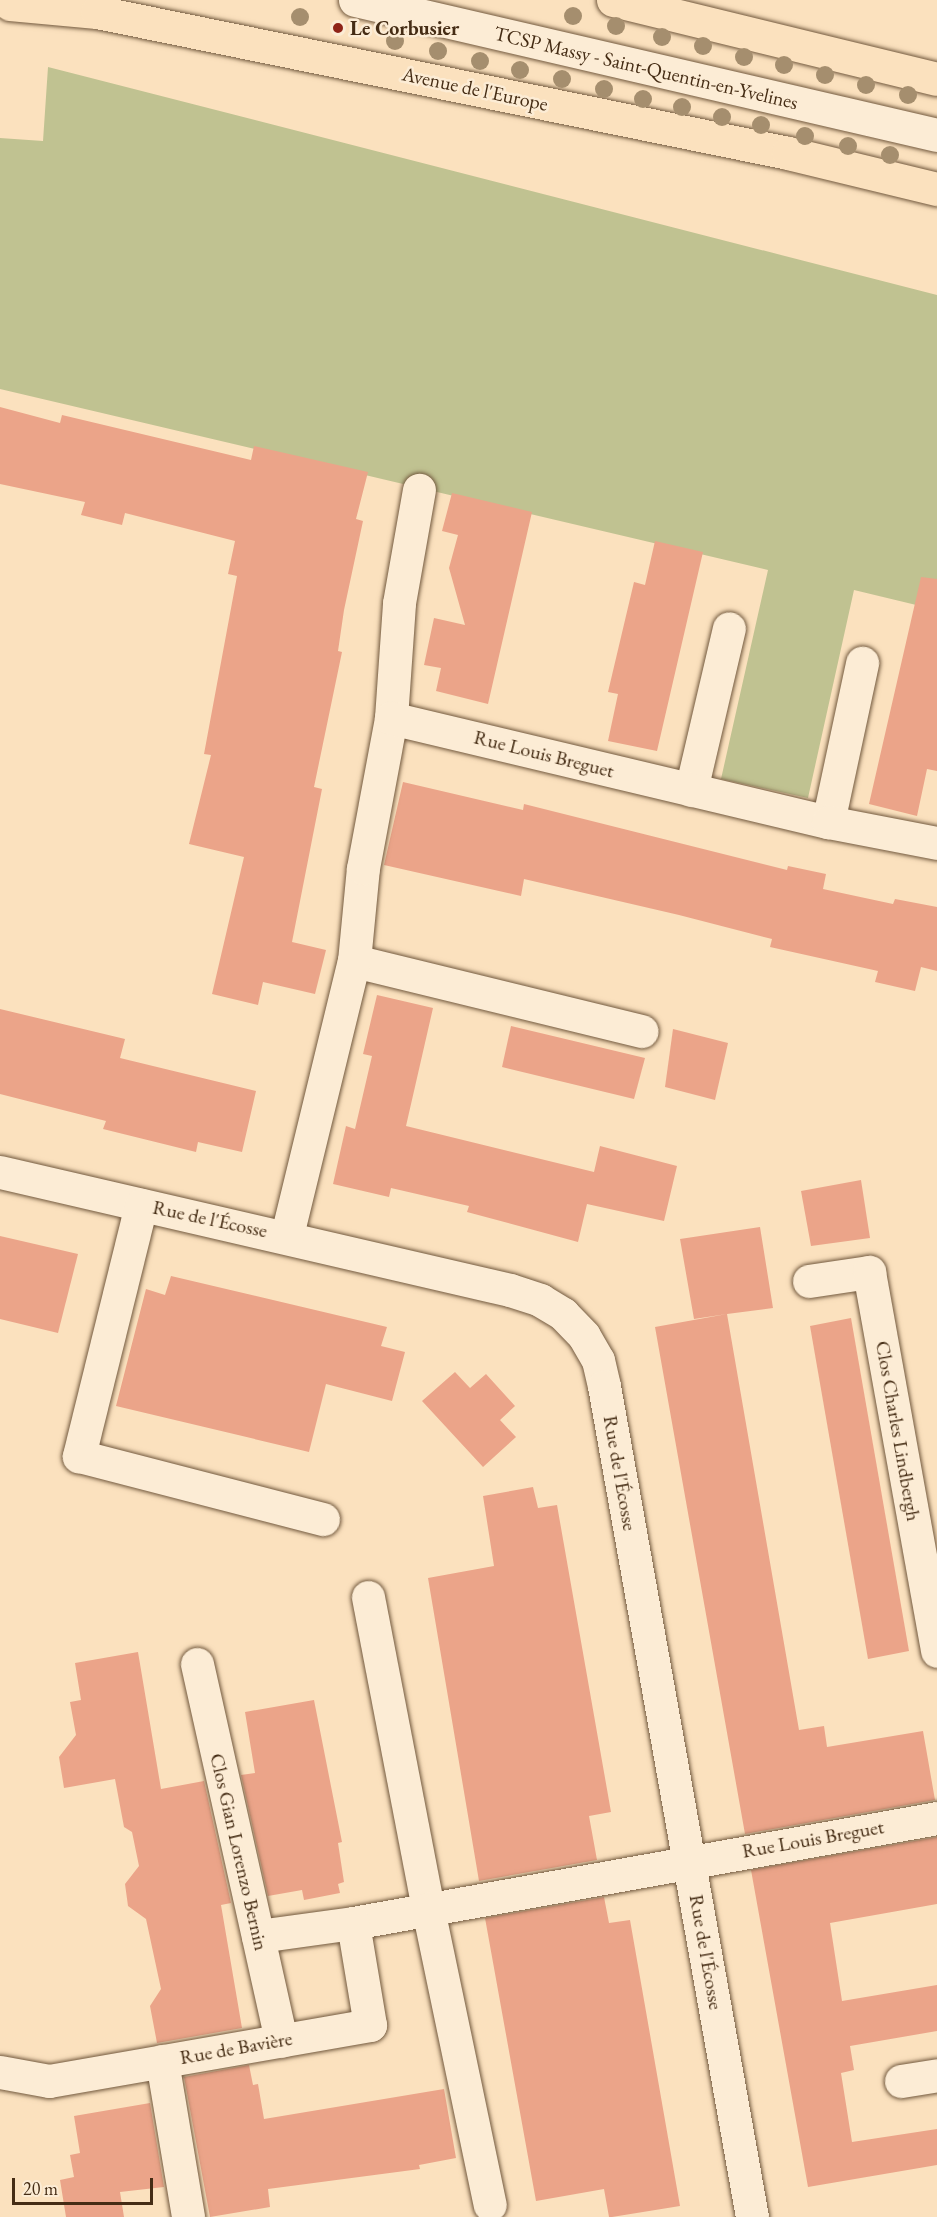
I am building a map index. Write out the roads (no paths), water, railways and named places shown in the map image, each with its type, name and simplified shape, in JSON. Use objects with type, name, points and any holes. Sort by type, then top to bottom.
[{"type":"main road","points":[[613,0],[937,79]]},
{"type":"main road","name":"Avenue de l'Europe","points":[[8,4],[97,12],[788,153],[937,189]]},
{"type":"street","name":"TCSP Massy - Saint-Quentin-en-Yvelines","points":[[355,0],[937,135]]},
{"type":"street","points":[[287,1235],[354,961],[363,868],[391,718],[399,603],[419,490]]},
{"type":"street","points":[[691,790],[729,628]]},
{"type":"street","points":[[828,822],[862,663]]},
{"type":"street","name":"Rue Louis Breguet","points":[[391,718],[828,822],[937,843]]},
{"type":"street","points":[[354,961],[642,1031]]},
{"type":"street","name":"Rue de l'Écosse","points":[[0,1172],[141,1205],[287,1235],[510,1290],[540,1300],[563,1314],[584,1336],[598,1360],[604,1386],[752,2217]]},
{"type":"street","points":[[141,1205],[79,1456],[323,1519]]},
{"type":"street","name":"Clos Charles Lindbergh","points":[[809,1281],[869,1272],[937,1651]]},
{"type":"street","points":[[368,1597],[428,1910],[490,2205]]},
{"type":"street","name":"Clos Gian Lorenzo Bernin","points":[[197,1664],[281,2041]]},
{"type":"street","name":"Rue Louis Breguet","points":[[689,1860],[937,1818]]},
{"type":"street","points":[[258,1936],[428,1910],[689,1860]]},
{"type":"street","name":"Rue de Bavière","points":[[0,2072],[49,2080],[370,2025],[353,1923]]},
{"type":"street","points":[[162,2061],[188,2217]]},
{"type":"street","points":[[901,2081],[937,2075]]},
{"type":"place","name":"Le Corbusier","points":[[338,28]]}]
